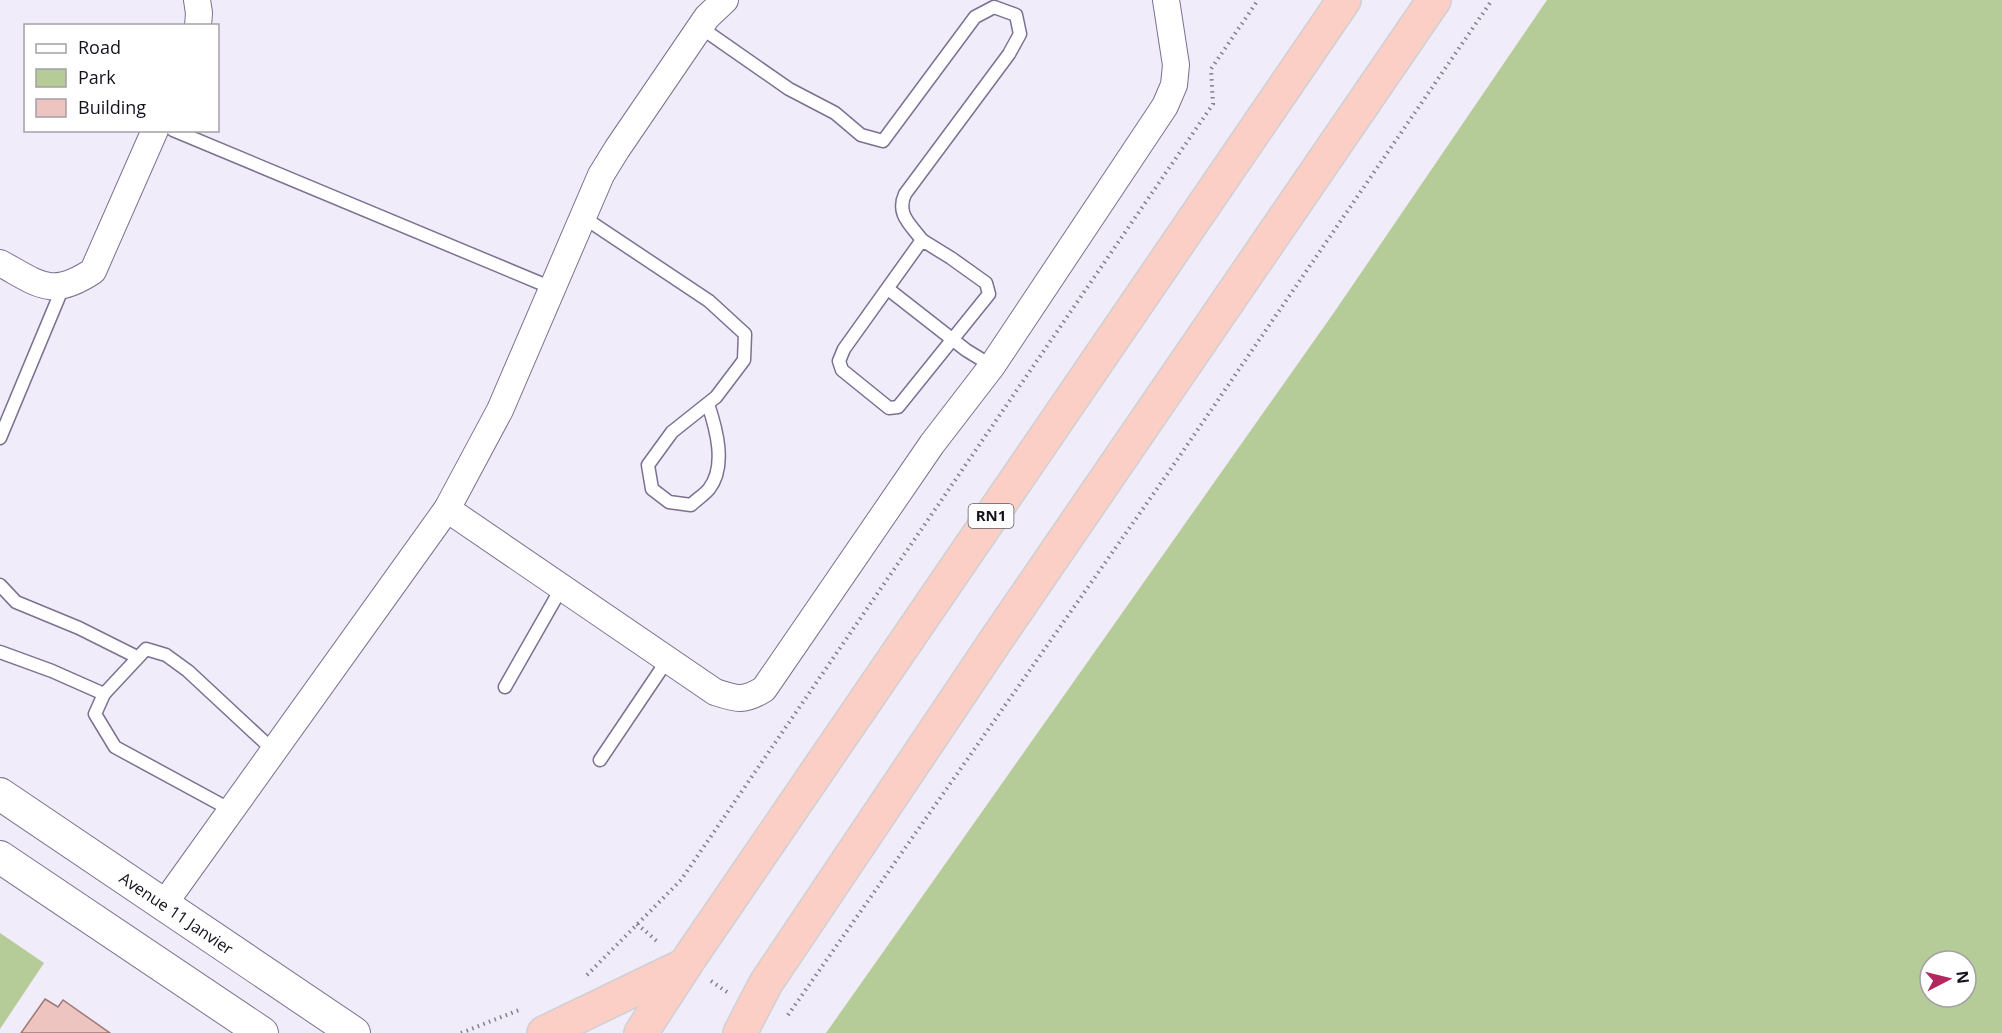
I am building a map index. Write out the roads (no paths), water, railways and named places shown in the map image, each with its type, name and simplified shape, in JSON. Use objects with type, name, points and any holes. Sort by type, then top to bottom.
[{"type":"highway","name":"RN1","points":[[641,1033],[685,965],[1344,0]]},
{"type":"highway","points":[[740,1033],[766,982],[994,643],[1434,0]]},
{"type":"highway","points":[[537,1020],[685,965]]},
{"type":"street","points":[[197,0],[198,24]]},
{"type":"street","points":[[164,904],[447,509],[500,410],[601,175],[707,17],[725,0]]},
{"type":"street","points":[[447,509],[715,692],[738,699],[753,696],[764,689],[932,444],[992,366],[1165,106],[1174,85],[1176,65],[1166,0]]},
{"type":"street","points":[[0,263],[45,287],[63,287],[77,282],[93,271],[154,132]]},
{"type":"street","name":"Avenue 11 Janvier","points":[[0,794],[354,1033]]},
{"type":"street","points":[[0,858],[262,1033]]},
{"type":"lane","points":[[700,27],[789,89],[835,113],[861,135],[883,141],[975,16],[994,7],[1016,15],[1020,34],[1009,54],[905,194],[901,203],[901,212],[922,240],[986,284],[989,294],[898,407],[889,408],[842,370],[839,361],[844,349],[922,240]]},
{"type":"lane","points":[[178,132],[552,288]]},
{"type":"lane","points":[[583,217],[709,301],[745,334],[744,360],[716,397],[672,432],[648,465],[652,489],[669,502],[691,504],[709,489],[716,471],[719,451],[715,425],[708,404]]},
{"type":"lane","points":[[0,438],[63,287]]},
{"type":"lane","points":[[888,289],[952,339],[992,366]]},
{"type":"lane","points":[[0,585],[16,602],[79,628],[137,657]]},
{"type":"lane","points":[[505,687],[562,587]]},
{"type":"lane","points":[[231,810],[115,747],[95,714],[104,694],[146,649],[166,655],[188,671],[273,750]]},
{"type":"lane","points":[[0,652],[52,671],[104,694]]},
{"type":"lane","points":[[600,760],[668,660]]}]
